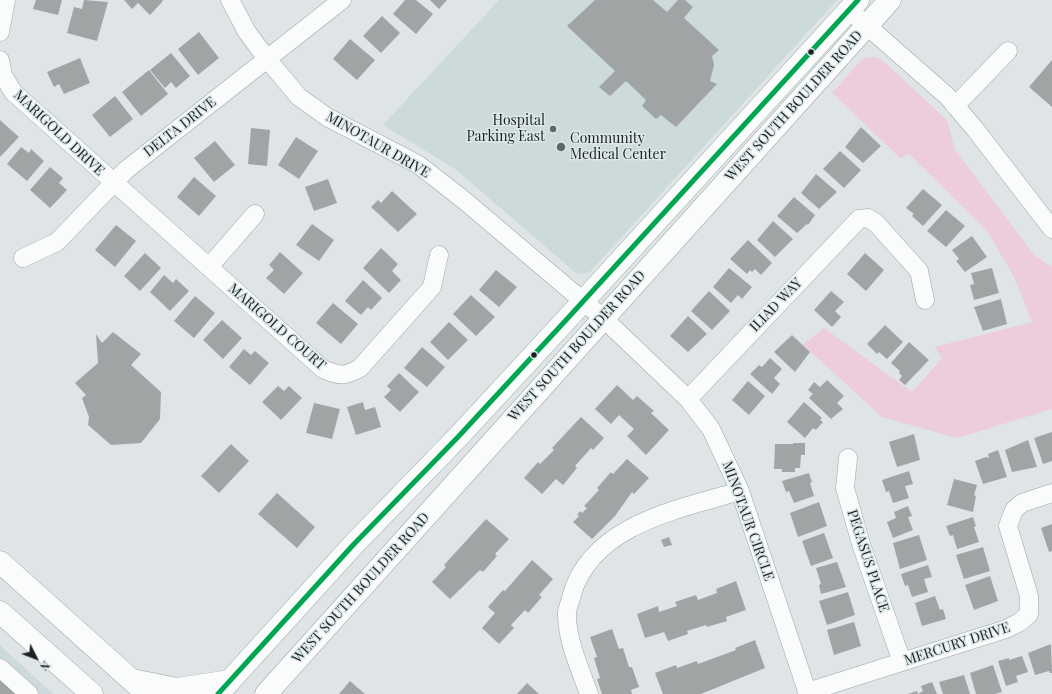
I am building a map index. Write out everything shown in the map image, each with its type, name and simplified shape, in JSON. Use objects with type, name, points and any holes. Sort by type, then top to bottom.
[{"type":"main road","name":"WEST SOUTH BOULDER ROAD","points":[[266,694],[890,0]]},
{"type":"main road","name":"WEST SOUTH BOULDER ROAD","points":[[224,688],[354,544],[458,437],[583,302],[853,5]]},
{"type":"main road","points":[[0,562],[140,687],[177,689],[224,688]]},
{"type":"main road","points":[[0,612],[92,694]]},
{"type":"street","points":[[0,32],[6,0]]},
{"type":"street","name":"MINOTAUR DRIVE","points":[[230,0],[247,32],[266,59],[299,96],[327,117],[419,165],[466,201],[603,318]]},
{"type":"street","name":"DELTA DRIVE","points":[[23,258],[57,242],[126,170],[342,0]]},
{"type":"street","points":[[853,5],[866,25],[947,96],[975,129],[1052,229]]},
{"type":"street","points":[[955,106],[1008,51]]},
{"type":"street","name":"MARIGOLD DRIVE","points":[[0,60],[3,74],[13,92],[112,183]]},
{"type":"street","name":"MARIGOLD COURT","points":[[112,183],[322,369],[335,374],[347,375],[360,368],[432,287],[439,255]]},
{"type":"street","points":[[209,268],[255,214]]},
{"type":"street","name":"ILIAD WAY","points":[[688,399],[859,219],[868,218],[876,222],[919,271],[926,300]]},
{"type":"street","name":"MINOTAUR CIRCLE","points":[[603,318],[688,399],[711,429],[740,490],[808,693]]},
{"type":"street","name":"PEGASUS PLACE","points":[[848,458],[845,488],[861,544],[902,662]]},
{"type":"street","points":[[589,694],[572,645],[567,612],[575,584],[586,565],[596,554],[623,532],[648,519],[740,490]]},
{"type":"street","name":"MERCURY DRIVE","points":[[808,693],[1006,629],[1020,622],[1028,614],[1029,596],[1008,526],[1014,510],[1022,503],[1052,492]]},
{"type":"street","points":[[0,668],[29,694]]},
{"type":"shaded area","name":"Community Medical Center","points":[[499,0],[837,0],[590,272],[577,274],[455,169],[383,125]]},
{"type":"shaded area","points":[[868,57],[881,59],[947,120],[955,150],[1034,255],[1052,267],[1052,409],[957,438],[882,417],[803,345],[824,328],[912,392],[942,358],[935,347],[1032,322],[1014,277],[987,231],[909,154],[900,158],[832,93],[861,60]]},
{"type":"shaded area","points":[[0,645],[53,694],[0,694]]},
{"type":"building","points":[[36,0],[62,0],[58,15],[33,9]]},
{"type":"building","points":[[84,0],[108,2],[97,41],[67,33],[74,7],[82,9]]},
{"type":"building","points":[[124,0],[163,1],[150,15],[138,3],[132,9]]},
{"type":"building","points":[[405,0],[416,0],[433,14],[416,34],[393,14]]},
{"type":"building","points":[[430,0],[447,0],[439,9]]},
{"type":"building","name":"Community Medical Center","points":[[595,0],[653,0],[667,12],[678,0],[685,0],[693,7],[684,18],[719,50],[712,56],[714,65],[710,81],[717,84],[676,127],[661,115],[656,119],[642,106],[646,100],[626,81],[610,96],[599,87],[615,71],[567,26]]},
{"type":"building","points":[[382,16],[400,33],[381,53],[363,36]]},
{"type":"building","points":[[199,32],[219,58],[198,75],[178,49]]},
{"type":"building","points":[[350,39],[375,60],[357,80],[333,59]]},
{"type":"building","points":[[171,53],[190,76],[176,88],[171,82],[165,88],[150,70]]},
{"type":"building","points":[[80,58],[90,83],[64,94],[59,84],[54,87],[47,72]]},
{"type":"building","points":[[1052,60],[1052,107],[1029,87]]},
{"type":"building","points":[[149,70],[168,94],[141,116],[122,92]]},
{"type":"building","points":[[115,96],[133,119],[110,137],[92,115]]},
{"type":"building","points":[[0,120],[19,137],[0,157]]},
{"type":"building","points":[[861,127],[881,146],[863,163],[845,147]]},
{"type":"building","points":[[251,128],[270,130],[267,166],[248,164]]},
{"type":"building","points":[[296,137],[318,151],[299,179],[278,165]]},
{"type":"building","points":[[215,141],[235,165],[214,182],[194,158]]},
{"type":"building","points":[[21,147],[29,153],[31,149],[44,161],[27,181],[7,164]]},
{"type":"building","points":[[840,151],[861,170],[844,188],[823,169]]},
{"type":"building","points":[[50,167],[63,178],[59,183],[67,190],[50,208],[30,190]]},
{"type":"building","points":[[816,174],[837,192],[819,209],[801,193]]},
{"type":"building","points":[[194,177],[216,196],[199,216],[177,197]]},
{"type":"building","points":[[328,179],[337,203],[314,211],[305,187]]},
{"type":"building","points":[[923,189],[942,205],[923,226],[912,216],[914,214],[906,208]]},
{"type":"building","points":[[392,191],[417,214],[398,232],[371,207],[378,200],[381,203]]},
{"type":"building","points":[[794,197],[815,215],[808,225],[807,224],[797,233],[777,216]]},
{"type":"building","points":[[946,210],[965,226],[946,247],[927,231]]},
{"type":"building","points":[[773,221],[793,239],[775,257],[757,240]]},
{"type":"building","points":[[312,224],[334,240],[319,261],[296,245]]},
{"type":"building","points":[[116,225],[136,241],[115,267],[95,250]]},
{"type":"building","points":[[972,236],[987,257],[965,272],[956,261],[959,259],[952,250]]},
{"type":"building","points":[[748,240],[772,263],[761,275],[755,269],[752,272],[750,270],[747,274],[730,259]]},
{"type":"building","points":[[381,248],[398,264],[392,271],[401,280],[389,293],[363,268]]},
{"type":"building","points":[[280,252],[303,273],[284,294],[266,278],[274,270],[269,265]]},
{"type":"building","points":[[145,253],[161,268],[140,291],[124,276]]},
{"type":"building","points":[[865,253],[884,270],[866,291],[847,274]]},
{"type":"building","points":[[729,268],[752,287],[742,299],[738,295],[731,303],[713,287]]},
{"type":"building","points":[[992,268],[999,293],[974,300],[970,285],[974,284],[971,273]]},
{"type":"building","points":[[496,270],[517,287],[499,307],[479,290]]},
{"type":"building","points":[[164,275],[173,283],[176,279],[189,291],[170,311],[150,292]]},
{"type":"building","points":[[363,280],[382,298],[371,310],[368,307],[361,315],[345,301]]},
{"type":"building","points":[[709,291],[730,311],[712,330],[691,311]]},
{"type":"building","points":[[831,291],[844,302],[835,311],[841,317],[832,327],[814,310]]},
{"type":"building","points":[[471,295],[495,317],[476,336],[453,314]]},
{"type":"building","points":[[195,296],[215,313],[194,338],[174,321]]},
{"type":"building","points":[[1001,299],[1007,324],[983,331],[974,307]]},
{"type":"building","points":[[333,303],[358,324],[341,344],[316,323]]},
{"type":"building","points":[[688,316],[707,334],[688,352],[670,336]]},
{"type":"building","points":[[222,320],[242,338],[223,359],[203,340]]},
{"type":"building","points":[[449,322],[468,340],[448,360],[430,342]]},
{"type":"building","points":[[885,325],[903,342],[887,359],[879,352],[877,354],[867,344]]},
{"type":"building","points":[[113,332],[141,354],[131,365],[161,392],[160,419],[141,443],[111,445],[88,425],[89,417],[82,398],[86,395],[75,383],[98,363],[96,334],[102,343]]},
{"type":"building","points":[[792,335],[810,352],[795,372],[774,352]]},
{"type":"building","points":[[909,342],[929,360],[905,385],[899,380],[902,376],[899,373],[900,371],[891,363]]},
{"type":"building","points":[[422,347],[445,367],[427,387],[404,368]]},
{"type":"building","points":[[244,349],[251,355],[255,351],[269,363],[250,385],[229,367]]},
{"type":"building","points":[[770,358],[782,369],[774,378],[780,384],[772,394],[750,374],[759,365],[762,367]]},
{"type":"building","points":[[399,373],[419,392],[400,412],[384,397],[391,390],[387,386]]},
{"type":"building","points":[[827,380],[844,396],[837,403],[843,409],[831,419],[809,398],[813,394],[808,390],[814,382],[820,387]]},
{"type":"building","points":[[748,381],[765,396],[749,415],[732,400]]},
{"type":"building","points":[[617,385],[633,400],[637,396],[654,411],[651,413],[669,430],[646,455],[627,436],[634,429],[619,415],[611,424],[595,409]]},
{"type":"building","points":[[278,386],[284,391],[289,386],[302,398],[281,420],[262,402]]},
{"type":"building","points":[[363,402],[365,410],[375,407],[381,427],[356,435],[347,407]]},
{"type":"building","points":[[804,402],[822,418],[820,420],[823,422],[816,430],[813,428],[805,438],[787,422]]},
{"type":"building","points":[[314,403],[340,409],[332,439],[306,433]]},
{"type":"building","points":[[581,417],[604,438],[593,450],[591,448],[575,466],[577,468],[563,485],[556,479],[542,494],[524,478],[538,462],[540,464],[554,450],[552,448]]},
{"type":"building","points":[[1052,432],[1052,461],[1043,464],[1034,438]]},
{"type":"building","points":[[914,434],[920,460],[897,467],[889,442]]},
{"type":"building","points":[[1028,440],[1037,467],[1012,472],[1005,450]]},
{"type":"building","points":[[805,443],[805,455],[801,455],[800,468],[795,468],[795,472],[782,472],[782,469],[774,469],[775,444]]},
{"type":"building","points":[[231,444],[249,461],[219,493],[201,476]]},
{"type":"building","points":[[998,450],[1007,477],[983,484],[975,461],[986,457],[989,458],[988,454]]},
{"type":"building","points":[[627,459],[649,478],[634,494],[632,492],[615,516],[592,539],[573,522],[579,516],[577,515],[580,511],[582,513],[587,508],[584,506],[599,490],[597,488],[611,472],[613,474]]},
{"type":"building","points":[[909,471],[913,484],[905,486],[909,498],[893,503],[889,491],[886,492],[882,480]]},
{"type":"building","points":[[809,473],[814,496],[794,503],[789,491],[786,492],[782,481]]},
{"type":"building","points":[[954,479],[977,485],[974,495],[976,496],[973,512],[947,505]]},
{"type":"building","points":[[277,493],[315,527],[297,548],[258,514]]},
{"type":"building","points":[[819,502],[827,526],[798,537],[790,513]]},
{"type":"building","points":[[908,506],[912,516],[908,517],[913,530],[893,538],[887,522],[896,518],[894,512]]},
{"type":"building","points":[[973,517],[976,526],[974,527],[979,542],[957,549],[953,535],[950,536],[946,526]]},
{"type":"building","points":[[486,519],[509,539],[495,554],[497,556],[483,572],[480,570],[450,599],[432,582],[446,567],[444,565]]},
{"type":"building","points":[[1052,524],[1052,551],[1049,552],[1041,528]]},
{"type":"building","points":[[824,533],[833,558],[811,566],[802,541]]},
{"type":"building","points":[[919,535],[927,560],[900,569],[893,543]]},
{"type":"building","points":[[669,537],[672,545],[664,547],[661,540]]},
{"type":"building","points":[[983,547],[990,571],[964,579],[956,555]]},
{"type":"building","points":[[532,560],[553,579],[539,595],[542,597],[528,613],[525,610],[511,625],[514,628],[499,644],[482,628],[495,613],[488,607],[503,590],[505,591]]},
{"type":"building","points":[[837,562],[846,587],[821,594],[819,585],[821,584],[816,568]]},
{"type":"building","points":[[928,565],[932,577],[924,579],[928,592],[912,597],[908,585],[905,586],[901,574]]},
{"type":"building","points":[[990,576],[998,601],[974,610],[965,585]]},
{"type":"building","points":[[736,581],[746,610],[726,617],[727,621],[707,627],[706,625],[687,631],[688,634],[668,641],[664,632],[645,638],[637,614],[658,606],[659,612],[677,606],[675,602],[696,595],[698,600],[717,593],[716,589]]},
{"type":"building","points":[[848,592],[855,615],[827,625],[819,601]]},
{"type":"building","points":[[935,596],[940,610],[943,609],[946,619],[922,626],[915,603]]},
{"type":"building","points":[[854,622],[861,646],[834,655],[827,630]]},
{"type":"building","points":[[612,629],[619,649],[623,648],[629,667],[632,667],[639,687],[631,690],[632,694],[602,694],[597,679],[600,678],[594,658],[597,657],[590,637]]},
{"type":"building","points":[[755,640],[765,668],[701,694],[663,694],[655,673],[676,665],[677,668],[697,661],[698,664],[736,650],[735,648]]},
{"type":"building","points":[[1051,644],[1052,673],[1049,671],[1035,675],[1028,653]]},
{"type":"building","points":[[1022,656],[1028,672],[1016,676],[1018,682],[1006,686],[998,661],[1009,658],[1009,660]]},
{"type":"building","points":[[993,665],[1002,692],[995,694],[976,694],[970,673]]},
{"type":"building","points":[[964,675],[970,694],[943,694],[939,682]]},
{"type":"building","points":[[0,680],[16,694],[0,694]]},
{"type":"building","points":[[350,681],[365,694],[339,694]]},
{"type":"building","points":[[932,682],[937,694],[918,694],[923,691],[921,686]]},
{"type":"building","points":[[527,683],[539,694],[517,694]]},
{"type":"building","points":[[917,691],[918,694],[908,694]]},
{"type":"transit line","points":[[218,694],[354,544],[458,437],[567,319],[858,0]]},
{"type":"place","name":"Hospital Parking East","points":[[553,129]]},
{"type":"place","name":"Community Medical Center","points":[[561,147]]}]
